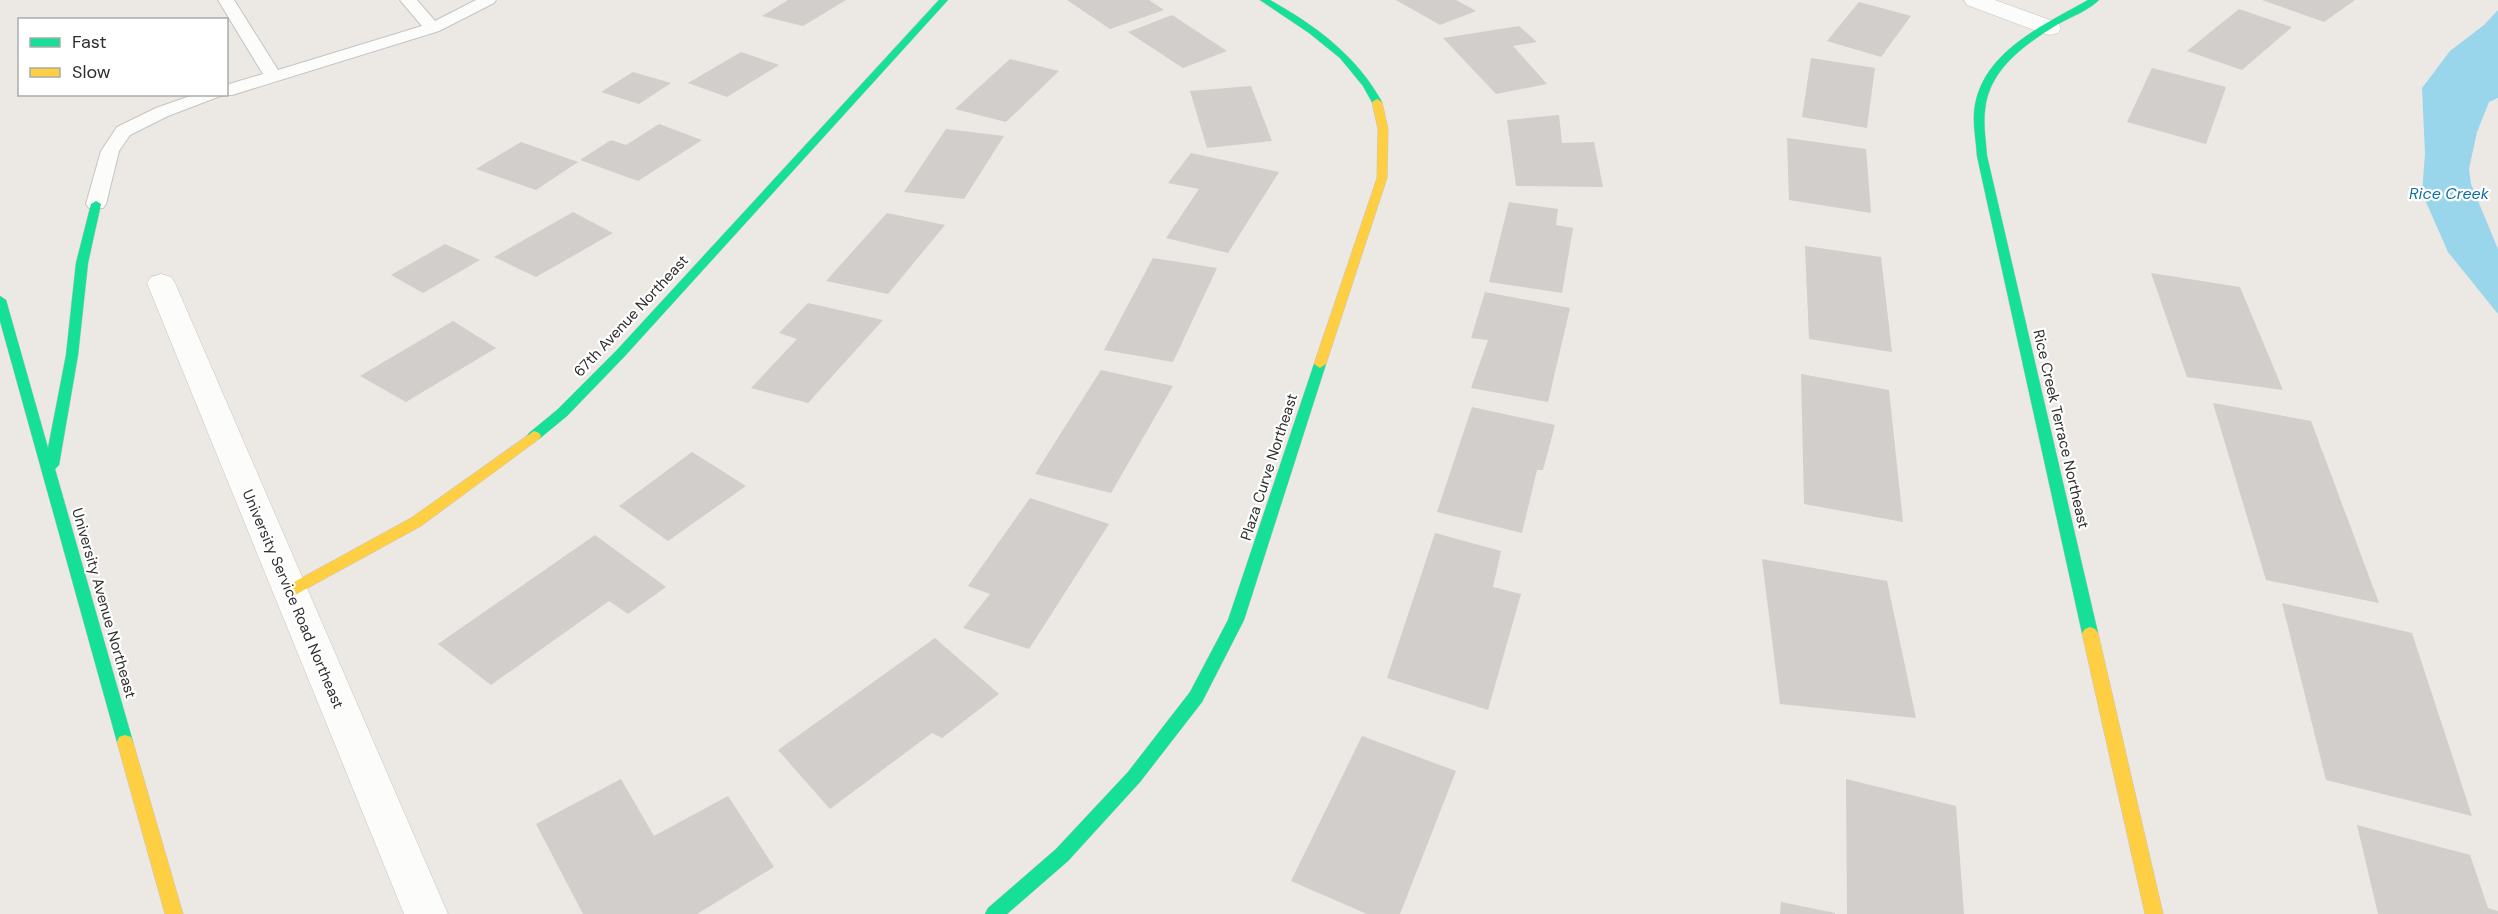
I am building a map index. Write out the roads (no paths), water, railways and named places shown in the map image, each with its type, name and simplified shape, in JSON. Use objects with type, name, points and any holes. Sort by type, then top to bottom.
[{"type":"street","name":"67th Avenue Northeast","points":[[290,591],[416,522],[497,465],[562,413],[620,354],[944,0]]},
{"type":"street","name":"Plaza Curve Northeast","points":[[994,914],[1062,855],[1134,777],[1196,697],[1236,620],[1382,178],[1383,135],[1376,100],[1352,66],[1328,41],[1294,17],[1264,0]]},
{"type":"street","points":[[1975,0],[2050,27]]},
{"type":"street","name":"Rice Creek Terrace Northeast","points":[[2095,0],[2018,48],[1999,68],[1984,92],[1980,120],[1982,156],[2154,914]]},
{"type":"street","points":[[50,473],[72,355],[82,263],[96,204]]},
{"type":"street","name":"University Service Road Northeast","points":[[161,283],[426,914]]},
{"type":"street","name":"University Avenue Northeast","points":[[0,300],[174,914]]},
{"type":"lane","points":[[226,0],[273,76]]},
{"type":"lane","points":[[408,0],[432,28]]},
{"type":"lane","points":[[228,90],[432,28],[488,0]]},
{"type":"lane","points":[[96,204],[110,151],[123,131],[162,112],[209,96]]},
{"type":"water","name":"Rice Creek","points":[[2498,10],[2498,98],[2489,102],[2477,132],[2469,169],[2471,184],[2498,249],[2498,314],[2448,252],[2422,193],[2425,154],[2422,88],[2450,51],[2484,25]]}]
